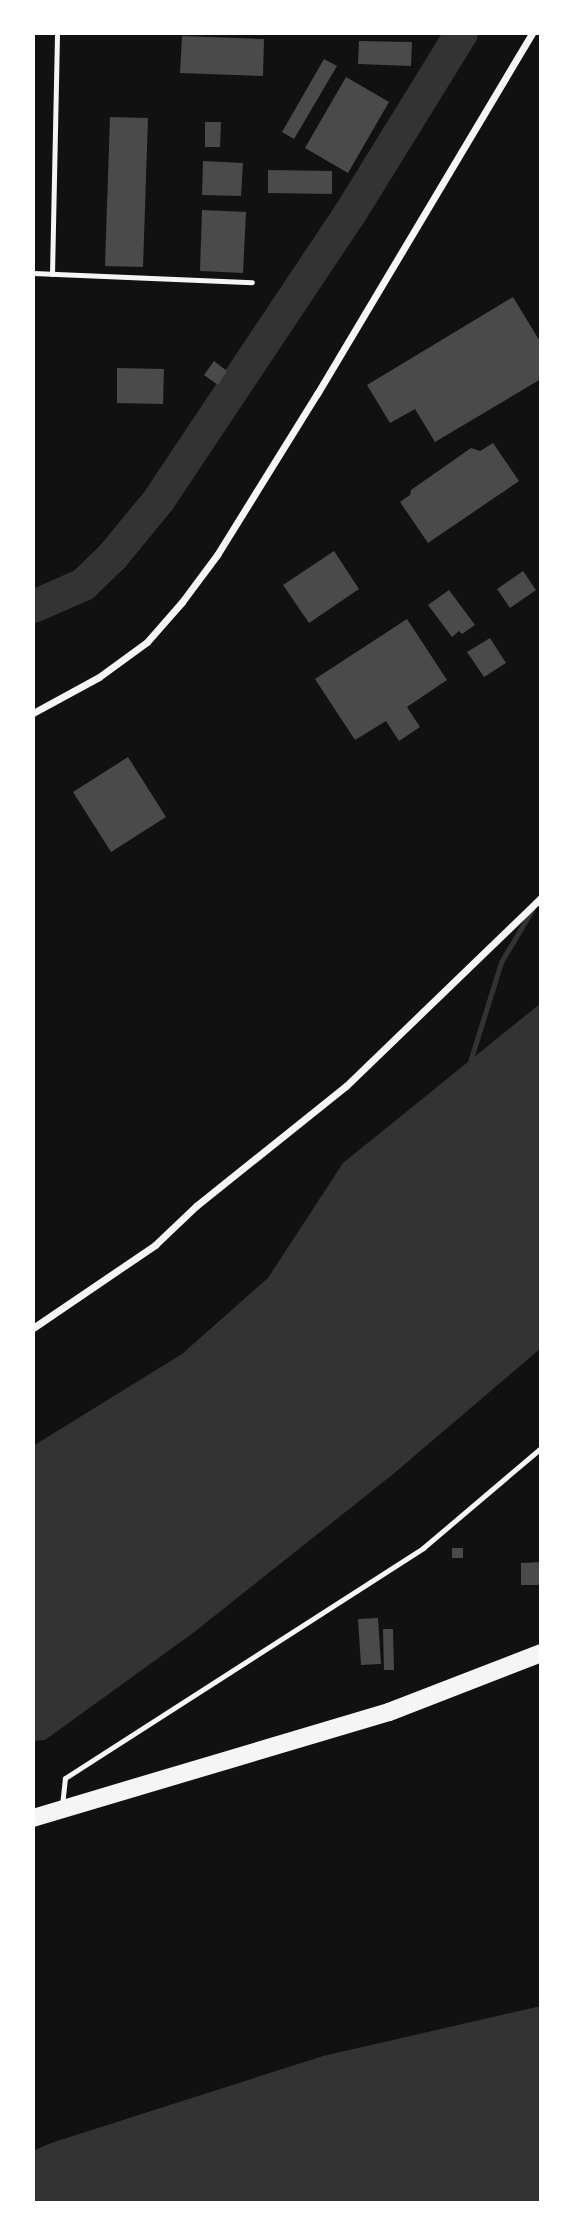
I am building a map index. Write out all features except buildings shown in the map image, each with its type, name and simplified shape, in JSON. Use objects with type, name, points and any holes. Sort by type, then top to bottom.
[{"type":"main road","points":[[33,1818],[389,1712],[541,1653]]},
{"type":"street","points":[[33,713],[99,677],[147,642],[183,603],[217,555],[317,394],[532,33]]},
{"type":"street","points":[[33,1328],[155,1245],[195,1206],[346,1086],[541,898]]},
{"type":"lane","points":[[52,274],[57,33]]},
{"type":"lane","points":[[33,273],[252,282]]},
{"type":"lane","points":[[61,1809],[65,1778],[423,1548],[541,1448]]},
{"type":"shaded area","points":[[541,1003],[541,1348],[392,1475],[193,1633],[45,1740],[33,1741],[33,1446],[182,1354],[268,1278],[343,1163]]},
{"type":"shaded area","points":[[541,2006],[541,2203],[33,2203],[33,2151],[51,2143],[323,2056]]},
{"type":"waterway","points":[[33,606],[83,584],[112,556],[158,500],[349,214],[461,33]]},
{"type":"waterway","points":[[469,1065],[501,962],[532,910]]}]
